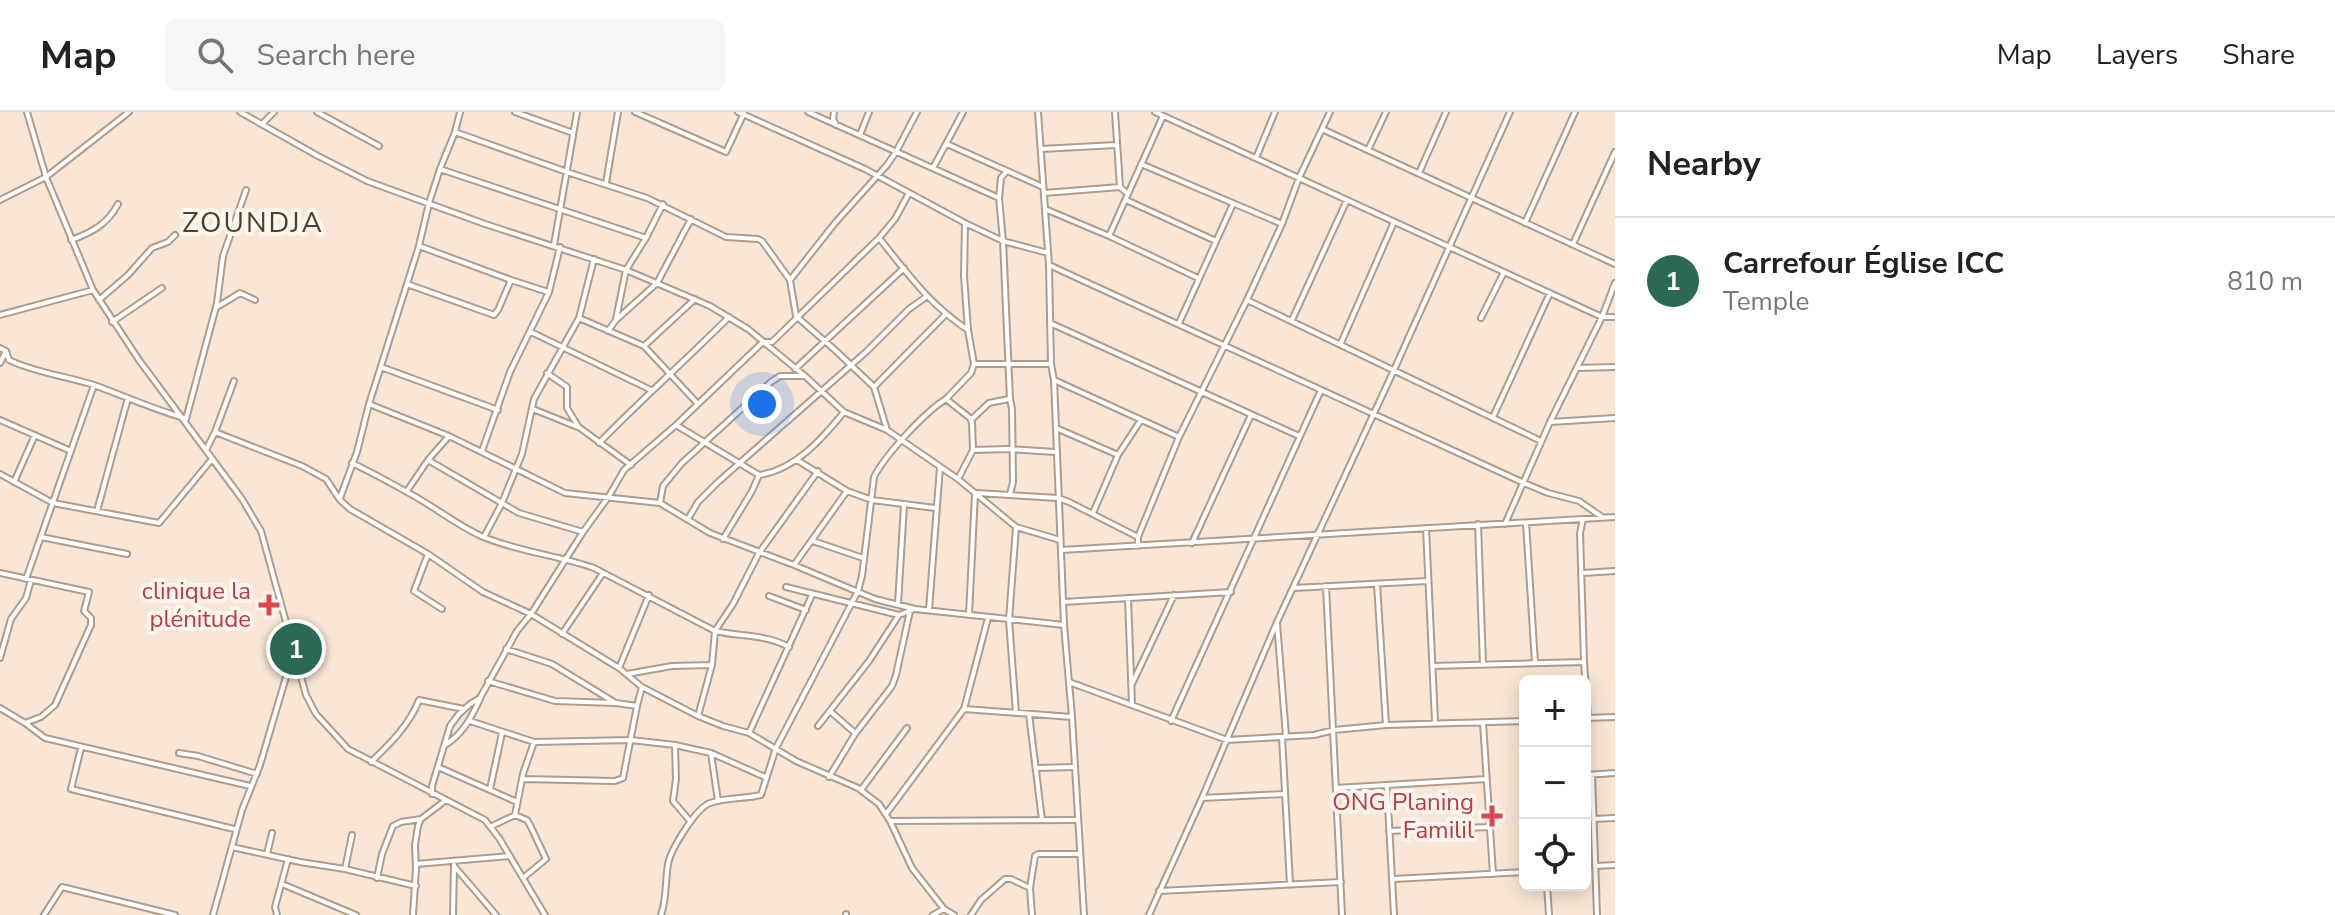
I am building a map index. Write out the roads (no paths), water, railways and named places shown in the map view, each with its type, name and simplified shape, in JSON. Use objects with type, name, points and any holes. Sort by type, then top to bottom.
[{"type":"street","points":[[27,112],[46,177],[93,290],[112,322],[242,499],[261,531],[306,695],[316,714],[341,743],[371,762],[480,816],[491,827],[545,915]]},
{"type":"street","points":[[0,200],[46,177],[129,112]]},
{"type":"street","points":[[240,112],[367,181],[626,270],[695,299],[729,317],[763,342],[844,412],[887,430],[958,479],[1016,527],[1060,540]]},
{"type":"street","points":[[262,124],[274,112]]},
{"type":"street","points":[[317,112],[379,146]]},
{"type":"street","points":[[340,500],[419,246],[429,203],[460,112]]},
{"type":"street","points":[[515,112],[573,133]]},
{"type":"street","points":[[554,245],[577,112]]},
{"type":"street","points":[[606,183],[618,112]]},
{"type":"street","points":[[635,112],[726,152],[742,113],[877,175],[1003,241],[1048,253]]},
{"type":"street","points":[[808,112],[999,198]]},
{"type":"street","points":[[834,112],[836,125]]},
{"type":"street","points":[[860,135],[869,112]]},
{"type":"street","points":[[790,280],[887,165],[917,112]]},
{"type":"street","points":[[933,168],[963,112]]},
{"type":"street","points":[[1038,112],[1049,265],[1064,625],[1084,915]]},
{"type":"street","points":[[1115,112],[1120,187],[1127,197],[1216,241]]},
{"type":"street","points":[[1155,112],[1602,317],[1615,317]]},
{"type":"street","points":[[1256,158],[1275,112]]},
{"type":"street","points":[[1138,546],[1138,537],[1179,437],[1247,300],[1330,112]]},
{"type":"street","points":[[1368,150],[1386,112]]},
{"type":"street","points":[[1419,173],[1446,112]]},
{"type":"street","points":[[1149,915],[1277,622],[1510,112]]},
{"type":"street","points":[[1525,223],[1575,112]]},
{"type":"street","points":[[1109,236],[1163,116]]},
{"type":"street","points":[[1322,129],[1615,264]]},
{"type":"street","points":[[455,132],[663,204],[726,237],[762,241],[790,280],[796,316],[874,387],[887,430]]},
{"type":"street","points":[[947,144],[1043,187]]},
{"type":"street","points":[[1041,149],[1116,145]]},
{"type":"street","points":[[1573,244],[1615,152]]},
{"type":"street","points":[[1141,164],[1282,224]]},
{"type":"street","points":[[887,165],[888,182]]},
{"type":"street","points":[[440,169],[646,238]]},
{"type":"street","points":[[1006,172],[1001,178],[999,198],[1012,409],[1013,482],[1010,494]]},
{"type":"street","points":[[1044,193],[1120,187]]},
{"type":"street","points":[[185,420],[215,308],[223,256],[246,190]]},
{"type":"street","points":[[443,747],[470,721],[506,649],[609,496],[620,474],[763,342],[772,342],[879,238],[895,219],[909,193]]},
{"type":"street","points":[[1292,320],[1347,200]]},
{"type":"street","points":[[71,240],[103,224],[118,204]]},
{"type":"street","points":[[616,320],[626,270],[663,204]]},
{"type":"street","points":[[1179,323],[1233,204]]},
{"type":"street","points":[[1045,209],[1198,278]]},
{"type":"street","points":[[608,331],[657,283],[692,218]]},
{"type":"street","points":[[1341,343],[1394,222]]},
{"type":"street","points":[[661,915],[666,898],[668,862],[690,821],[706,804],[761,795],[776,748],[858,591],[874,477],[880,466],[920,421],[971,373],[974,364],[964,276],[965,223]]},
{"type":"street","points":[[99,300],[128,275],[152,248],[168,242],[175,235]]},
{"type":"street","points":[[879,238],[926,297],[945,315],[968,330]]},
{"type":"street","points":[[419,246],[549,292]]},
{"type":"street","points":[[482,451],[510,372],[549,292],[560,247]]},
{"type":"street","points":[[484,537],[522,454],[534,399],[579,318],[594,259]]},
{"type":"street","points":[[1049,265],[1524,483],[1579,501],[1602,517]]},
{"type":"street","points":[[795,369],[904,268]]},
{"type":"street","points":[[1481,318],[1504,272]]},
{"type":"street","points":[[407,284],[494,315],[511,280]]},
{"type":"street","points":[[1505,524],[1615,283]]},
{"type":"street","points":[[112,322],[162,288]]},
{"type":"street","points":[[0,315],[93,290]]},
{"type":"street","points":[[215,308],[240,293],[255,300]]},
{"type":"street","points":[[1493,417],[1550,293]]},
{"type":"street","points":[[688,519],[698,502],[739,463],[926,297]]},
{"type":"street","points":[[644,346],[695,299]]},
{"type":"street","points":[[1247,300],[1541,441]]},
{"type":"street","points":[[874,387],[945,315]]},
{"type":"street","points":[[599,443],[729,317]]},
{"type":"street","points":[[579,318],[644,346],[697,403]]},
{"type":"street","points":[[1050,323],[1299,436]]},
{"type":"street","points":[[531,332],[651,390]]},
{"type":"street","points":[[0,348],[6,351],[9,360],[22,367],[94,385],[185,420]]},
{"type":"street","points":[[0,363],[6,351]]},
{"type":"street","points":[[974,364],[1051,364]]},
{"type":"street","points":[[381,367],[498,410]]},
{"type":"street","points":[[1577,368],[1615,367]]},
{"type":"street","points":[[547,373],[567,387],[567,408],[580,428]]},
{"type":"street","points":[[660,503],[663,486],[682,463],[771,382],[780,376],[805,376]]},
{"type":"street","points":[[1054,380],[1179,437]]},
{"type":"street","points":[[206,450],[234,381]]},
{"type":"street","points":[[0,658],[11,619],[26,598],[28,579],[41,537],[94,385]]},
{"type":"street","points":[[1171,721],[1321,390]]},
{"type":"street","points":[[97,511],[128,398]]},
{"type":"street","points":[[946,399],[971,420],[973,450],[958,479]]},
{"type":"street","points":[[971,420],[989,403],[1010,399]]},
{"type":"street","points":[[369,404],[449,436],[565,493],[660,503],[723,539],[875,599],[913,610]]},
{"type":"street","points":[[533,409],[580,428],[631,465]]},
{"type":"street","points":[[676,425],[759,475],[796,459],[824,436],[844,412]]},
{"type":"street","points":[[1192,543],[1251,415]]},
{"type":"street","points":[[1550,422],[1615,418]]},
{"type":"street","points":[[0,420],[71,451]]},
{"type":"street","points":[[1093,513],[1118,455],[1141,420]]},
{"type":"street","points":[[1056,428],[1118,455]]},
{"type":"street","points":[[215,432],[302,466],[326,479],[340,500],[483,592],[531,614],[619,668],[642,687],[698,716],[749,733],[829,777],[861,790],[879,804],[912,868],[944,909],[954,915]]},
{"type":"street","points":[[14,482],[35,435]]},
{"type":"street","points":[[406,491],[449,436]]},
{"type":"street","points":[[973,450],[1055,452]]},
{"type":"street","points":[[0,474],[53,503],[159,523],[212,459]]},
{"type":"street","points":[[796,459],[847,491],[872,500],[935,508]]},
{"type":"street","points":[[428,460],[519,513],[583,532]]},
{"type":"street","points":[[352,463],[484,537],[575,562],[603,573],[715,631],[777,640],[789,647]]},
{"type":"street","points":[[929,610],[940,467]]},
{"type":"street","points":[[698,716],[712,665],[715,631],[733,604],[759,553],[818,471]]},
{"type":"street","points":[[723,539],[759,475]]},
{"type":"street","points":[[794,565],[847,491]]},
{"type":"street","points":[[975,493],[1058,498],[1138,537]]},
{"type":"street","points":[[969,616],[975,493]]},
{"type":"street","points":[[898,604],[904,505]]},
{"type":"street","points":[[1061,550],[1615,517]]},
{"type":"street","points":[[1583,519],[1580,533],[1585,675]]},
{"type":"street","points":[[1526,523],[1535,663]]},
{"type":"street","points":[[1478,524],[1483,665]]},
{"type":"street","points":[[1016,527],[1009,620],[1016,713]]},
{"type":"street","points":[[1426,528],[1435,722]]},
{"type":"street","points":[[41,537],[127,554]]},
{"type":"street","points":[[813,541],[863,558]]},
{"type":"street","points":[[428,554],[414,591],[442,609]]},
{"type":"street","points":[[1582,573],[1615,571]]},
{"type":"street","points":[[0,573],[88,591],[84,611],[91,622],[55,705],[41,717],[25,723]]},
{"type":"street","points":[[562,634],[603,573]]},
{"type":"street","points":[[1294,588],[1427,581]]},
{"type":"street","points":[[1377,584],[1386,725]]},
{"type":"street","points":[[1326,586],[1342,915]]},
{"type":"street","points":[[786,587],[899,615],[913,610],[929,610],[1064,625]]},
{"type":"street","points":[[1063,602],[1231,592]]},
{"type":"street","points":[[619,668],[649,595]]},
{"type":"street","points":[[749,733],[812,595]]},
{"type":"street","points":[[1131,687],[1174,595]]},
{"type":"street","points":[[769,596],[806,610]]},
{"type":"street","points":[[1128,598],[1132,705]]},
{"type":"street","points":[[829,777],[855,734],[892,686],[913,610]]},
{"type":"street","points":[[818,726],[869,661],[899,615]]},
{"type":"street","points":[[886,814],[964,709],[988,618]]},
{"type":"street","points":[[1277,622],[1290,884]]},
{"type":"street","points":[[213,915],[295,647]]},
{"type":"street","points":[[506,649],[552,664],[616,703]]},
{"type":"street","points":[[1433,666],[1584,662]]},
{"type":"street","points":[[627,674],[672,666],[712,665]]},
{"type":"street","points":[[488,681],[555,701],[637,706]]},
{"type":"street","points":[[1069,682],[1227,740],[1314,735],[1386,725],[1519,721]]},
{"type":"street","points":[[522,779],[615,781],[623,778],[642,687]]},
{"type":"street","points":[[432,794],[450,726],[464,709],[480,698]]},
{"type":"street","points":[[371,762],[402,728],[419,700],[464,709]]},
{"type":"street","points":[[0,708],[45,738],[250,786]]},
{"type":"street","points":[[964,709],[1072,717]]},
{"type":"street","points":[[830,711],[855,734]]},
{"type":"street","points":[[1029,714],[1042,820]]},
{"type":"street","points":[[1591,718],[1615,717]]},
{"type":"street","points":[[470,721],[534,742],[631,740],[675,745],[711,753],[765,777]]},
{"type":"street","points":[[1483,723],[1493,874]]},
{"type":"street","points":[[861,790],[907,728]]},
{"type":"street","points":[[490,789],[503,732]]},
{"type":"street","points":[[515,815],[534,742]]},
{"type":"street","points":[[675,745],[673,801],[690,821]]},
{"type":"street","points":[[81,748],[71,789],[234,829]]},
{"type":"street","points":[[179,753],[257,774]]},
{"type":"street","points":[[711,753],[718,801]]},
{"type":"street","points":[[438,767],[517,802]]},
{"type":"street","points":[[1036,768],[1074,767]]},
{"type":"street","points":[[1597,915],[1592,775],[1615,773]]},
{"type":"street","points":[[1336,788],[1487,779]]},
{"type":"street","points":[[1387,787],[1394,915]]},
{"type":"street","points":[[1202,798],[1285,794]]},
{"type":"street","points":[[377,878],[393,826],[421,819],[446,800]]},
{"type":"street","points":[[491,827],[515,815],[527,820],[546,859],[523,878]]},
{"type":"street","points":[[1593,819],[1615,818]]},
{"type":"street","points":[[414,914],[415,838],[421,819]]},
{"type":"street","points":[[890,821],[1078,820]]},
{"type":"street","points":[[1389,831],[1490,827]]},
{"type":"street","points":[[267,854],[272,833]]},
{"type":"street","points":[[345,869],[352,835]]},
{"type":"street","points":[[232,847],[416,886]]},
{"type":"street","points":[[1032,915],[1030,888],[1033,861],[1038,854],[1080,854]]},
{"type":"street","points":[[416,864],[453,864],[510,856]]},
{"type":"street","points":[[277,915],[275,907],[288,859]]},
{"type":"street","points":[[453,864],[453,915]]},
{"type":"street","points":[[453,864],[496,915]]},
{"type":"street","points":[[1595,866],[1615,865]]},
{"type":"street","points":[[1393,879],[1519,872]]},
{"type":"street","points":[[971,915],[981,900],[1005,879],[1030,888]]},
{"type":"street","points":[[1159,891],[1341,882]]},
{"type":"street","points":[[282,884],[356,915]]},
{"type":"street","points":[[44,915],[62,887],[175,915]]},
{"type":"street","points":[[1547,891],[1549,915]]},
{"type":"street","points":[[933,915],[944,909]]},
{"type":"place","name":"clinique la plénitude","points":[[269,605]]},
{"type":"place","name":"Carrefour Église ICC","points":[[296,649]]},
{"type":"place","name":"ONG Planing Familil","points":[[1492,816]]},
{"type":"district","name":"ZOUNDJA","points":[[253,222]]}]
